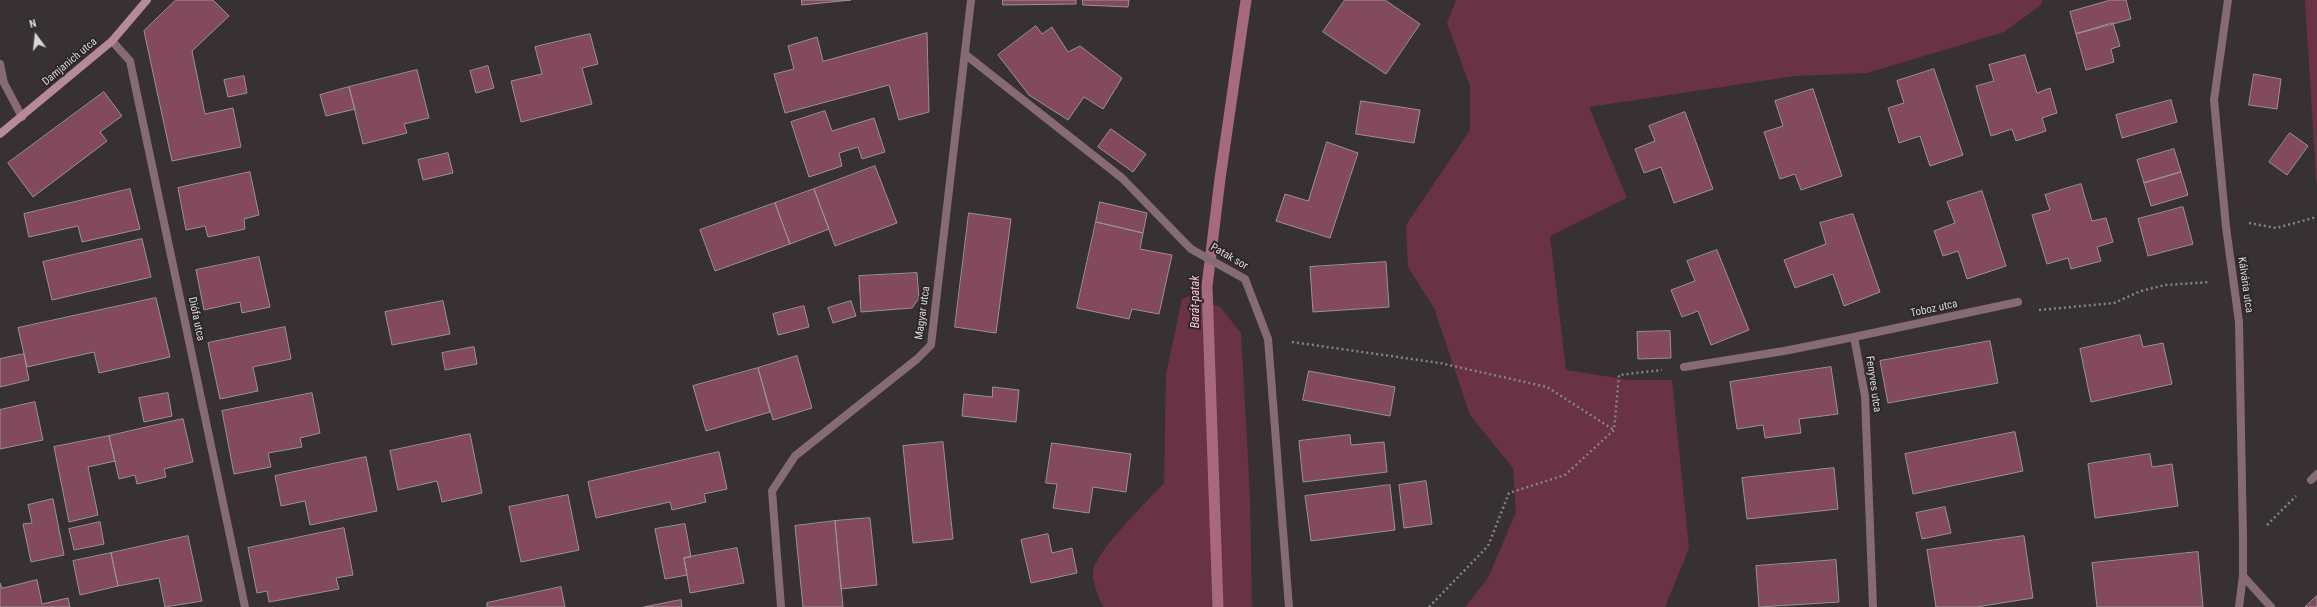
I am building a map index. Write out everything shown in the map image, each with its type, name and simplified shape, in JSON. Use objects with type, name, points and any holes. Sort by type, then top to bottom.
[{"type":"main road","name":"Damjanich utca","points":[[0,134],[112,41],[147,0]]},
{"type":"street","name":"Magyar utca","points":[[781,607],[772,492],[795,456],[917,359],[931,345],[972,0]]},
{"type":"street","name":"Kálvária utca","points":[[2228,0],[2214,100],[2233,280],[2239,322],[2244,538],[2243,576],[2239,607]]},
{"type":"street","name":"Diófa utca","points":[[112,41],[130,61],[245,607]]},
{"type":"street","name":"Patak sor","points":[[966,55],[1122,178],[1191,249],[1245,279],[1268,339],[1288,607]]},
{"type":"street","points":[[0,64],[4,83],[22,117]]},
{"type":"street","name":"Toboz utca","points":[[1854,338],[2018,302]]},
{"type":"street","points":[[1684,367],[1854,338]]},
{"type":"street","name":"Fenyves utca","points":[[1854,338],[1865,396],[1873,607]]},
{"type":"street","points":[[2243,576],[2271,607]]},
{"type":"path","points":[[2251,222],[2276,228],[2317,217]]},
{"type":"path","points":[[2018,302],[2038,310],[2114,303],[2141,291],[2165,285],[2233,280]]},
{"type":"path","points":[[1268,339],[1440,363],[1547,387],[1614,430]]},
{"type":"path","points":[[1429,607],[1488,546],[1509,493],[1565,475],[1614,430],[1619,375],[1684,367]]},
{"type":"path","points":[[2244,538],[2272,522],[2314,477]]},
{"type":"shaded area","points":[[1456,0],[2043,0],[2040,6],[2004,32],[1867,73],[1795,76],[1589,107],[1627,198],[1550,236],[1566,370],[1629,380],[1672,380],[1689,548],[1665,607],[1465,607],[1488,578],[1516,512],[1513,468],[1470,415],[1434,308],[1408,267],[1406,225],[1470,130],[1470,86],[1447,23]]},
{"type":"shaded area","points":[[2305,0],[2317,0],[2317,185],[2316,178]]},
{"type":"shaded area","points":[[1190,296],[1220,307],[1241,333],[1250,496],[1252,607],[1104,607],[1098,595],[1094,580],[1093,572],[1097,562],[1103,551],[1135,513],[1164,483],[1166,374],[1182,299]]},
{"type":"building","points":[[176,0],[213,0],[229,16],[192,51],[205,114],[233,108],[241,147],[172,161],[144,31]]},
{"type":"building","points":[[802,0],[851,0],[802,5]]},
{"type":"building","points":[[1003,0],[1076,0],[1076,4],[1003,5]]},
{"type":"building","points":[[1083,0],[1129,0],[1128,7],[1083,5]]},
{"type":"building","points":[[1345,0],[1385,0],[1420,24],[1386,74],[1323,32]]},
{"type":"building","points":[[2111,0],[2126,0],[2131,19],[2076,34],[2070,12]]},
{"type":"building","points":[[2113,23],[2120,46],[2111,49],[2114,62],[2086,70],[2076,34]]},
{"type":"building","points":[[1036,26],[1042,34],[1052,27],[1068,52],[1080,46],[1122,78],[1103,109],[1084,97],[1068,120],[1029,95],[998,55]]},
{"type":"building","points":[[927,33],[929,112],[899,120],[889,85],[785,113],[774,74],[794,69],[788,46],[817,37],[823,61]]},
{"type":"building","points":[[590,34],[598,64],[582,68],[592,104],[521,122],[511,81],[542,74],[535,47]]},
{"type":"building","points":[[2025,55],[2037,93],[2050,88],[2057,113],[2042,118],[2046,131],[2016,141],[2012,129],[1991,136],[1976,86],[1994,81],[1989,65]]},
{"type":"building","points":[[488,66],[494,88],[476,93],[470,71]]},
{"type":"building","points":[[1934,69],[1963,155],[1930,166],[1920,136],[1899,143],[1888,108],[1904,103],[1897,81]]},
{"type":"building","points":[[417,70],[429,118],[404,124],[407,133],[363,144],[349,87]]},
{"type":"building","points":[[2254,74],[2281,79],[2277,109],[2249,105]]},
{"type":"building","points":[[244,76],[247,93],[228,97],[224,80]]},
{"type":"building","points":[[349,87],[355,109],[326,116],[320,95]]},
{"type":"building","points":[[1813,89],[1842,176],[1801,190],[1795,174],[1780,179],[1764,132],[1783,126],[1775,101]]},
{"type":"building","points":[[104,92],[122,116],[100,132],[107,141],[33,197],[8,163]]},
{"type":"building","points":[[2171,100],[2177,122],[2122,138],[2116,115]]},
{"type":"building","points":[[1361,101],[1420,110],[1414,143],[1356,134]]},
{"type":"building","points":[[825,111],[832,131],[874,118],[885,152],[862,159],[858,147],[839,153],[842,166],[809,177],[791,122]]},
{"type":"building","points":[[1685,112],[1713,189],[1674,203],[1661,167],[1644,173],[1635,149],[1655,141],[1649,126]]},
{"type":"building","points":[[1111,129],[1146,154],[1133,172],[1098,147]]},
{"type":"building","points":[[2290,133],[2308,146],[2287,175],[2269,162]]},
{"type":"building","points":[[1327,142],[1358,153],[1330,238],[1276,221],[1285,194],[1308,201]]},
{"type":"building","points":[[2174,149],[2181,172],[2144,183],[2137,160]]},
{"type":"building","points":[[448,153],[453,173],[423,180],[418,160]]},
{"type":"building","points":[[875,166],[897,223],[835,246],[814,189]]},
{"type":"building","points":[[250,172],[259,215],[244,219],[245,229],[208,237],[205,226],[186,230],[178,188]]},
{"type":"building","points":[[2181,172],[2188,195],[2151,206],[2144,183]]},
{"type":"building","points":[[2081,184],[2092,221],[2106,218],[2113,242],[2097,247],[2101,261],[2071,269],[2068,258],[2047,264],[2032,215],[2050,210],[2045,195]]},
{"type":"building","points":[[130,189],[140,229],[82,242],[78,226],[29,237],[24,214]]},
{"type":"building","points":[[814,189],[829,229],[790,244],[775,203]]},
{"type":"building","points":[[1982,191],[2006,266],[1967,279],[1958,251],[1943,256],[1934,231],[1955,223],[1947,202]]},
{"type":"building","points":[[1100,202],[1147,213],[1143,233],[1096,222]]},
{"type":"building","points":[[775,203],[790,244],[715,271],[700,230]]},
{"type":"building","points":[[2183,207],[2193,244],[2148,256],[2138,219]]},
{"type":"building","points":[[969,213],[1011,219],[996,333],[955,327]]},
{"type":"building","points":[[1853,214],[1880,292],[1844,306],[1833,274],[1795,288],[1784,260],[1826,244],[1820,223]]},
{"type":"building","points":[[1096,222],[1143,233],[1140,249],[1172,255],[1159,314],[1132,309],[1129,319],[1077,308]]},
{"type":"building","points":[[142,239],[151,277],[52,300],[43,262]]},
{"type":"building","points":[[1717,250],[1749,330],[1711,345],[1698,311],[1682,317],[1671,290],[1695,281],[1687,261]]},
{"type":"building","points":[[259,257],[270,307],[242,313],[240,302],[204,310],[196,270]]},
{"type":"building","points":[[1386,262],[1389,307],[1313,312],[1310,267]]},
{"type":"building","points":[[917,273],[919,298],[912,308],[861,312],[859,276]]},
{"type":"building","points":[[156,298],[170,357],[99,373],[94,352],[27,367],[18,328]]},
{"type":"building","points":[[443,301],[450,334],[392,345],[385,312]]},
{"type":"building","points":[[851,301],[856,316],[833,323],[828,308]]},
{"type":"building","points":[[804,306],[809,327],[778,335],[773,314]]},
{"type":"building","points":[[285,327],[291,359],[253,367],[258,391],[220,399],[208,343]]},
{"type":"building","points":[[1670,331],[1671,358],[1638,359],[1637,332]]},
{"type":"building","points":[[2140,335],[2143,347],[2163,343],[2172,384],[2091,402],[2080,349]]},
{"type":"building","points":[[1990,341],[1998,383],[1888,403],[1880,361]]},
{"type":"building","points":[[474,347],[477,364],[445,370],[442,353]]},
{"type":"building","points":[[24,354],[29,380],[0,387],[0,359]]},
{"type":"building","points":[[797,356],[812,408],[773,420],[758,368]]},
{"type":"building","points":[[1831,367],[1838,414],[1799,419],[1801,433],[1765,438],[1763,425],[1737,429],[1730,382]]},
{"type":"building","points":[[758,368],[770,412],[706,431],[693,386]]},
{"type":"building","points":[[1309,371],[1395,387],[1390,416],[1303,400]]},
{"type":"building","points":[[993,387],[1019,390],[1016,422],[962,416],[964,394],[992,397]]},
{"type":"building","points":[[168,393],[172,416],[144,422],[139,398]]},
{"type":"building","points":[[312,393],[320,433],[300,438],[302,447],[268,453],[271,467],[234,474],[222,411]]},
{"type":"building","points":[[35,402],[43,440],[0,449],[0,410]]},
{"type":"building","points":[[183,419],[193,462],[164,469],[166,477],[137,484],[135,475],[119,479],[109,436]]},
{"type":"building","points":[[2015,432],[2023,471],[1913,494],[1905,454]]},
{"type":"building","points":[[470,434],[482,493],[442,502],[437,481],[398,490],[390,451]]},
{"type":"building","points":[[1350,435],[1351,445],[1384,442],[1387,472],[1303,482],[1299,441]]},
{"type":"building","points":[[109,436],[115,461],[88,467],[98,515],[69,522],[54,447]]},
{"type":"building","points":[[943,442],[953,539],[913,543],[903,446]]},
{"type":"building","points":[[1052,443],[1131,454],[1126,492],[1093,487],[1089,513],[1053,508],[1057,484],[1046,483]]},
{"type":"building","points":[[719,452],[727,489],[704,494],[706,502],[672,510],[670,502],[596,518],[588,482]]},
{"type":"building","points":[[2150,454],[2152,467],[2172,464],[2178,506],[2095,518],[2088,464]]},
{"type":"building","points":[[366,457],[377,511],[310,525],[305,501],[281,506],[275,476]]},
{"type":"building","points":[[1834,468],[1838,509],[1747,519],[1742,478]]},
{"type":"building","points":[[1426,481],[1432,524],[1404,528],[1399,485]]},
{"type":"building","points":[[1390,485],[1395,530],[1311,541],[1305,496]]},
{"type":"building","points":[[568,495],[579,550],[521,562],[509,507]]},
{"type":"building","points":[[53,499],[64,555],[31,562],[23,524],[32,523],[28,505]]},
{"type":"building","points":[[1945,507],[1951,533],[1922,539],[1916,513]]},
{"type":"building","points":[[870,518],[877,585],[841,589],[835,521]]},
{"type":"building","points":[[835,521],[843,607],[803,607],[795,526]]},
{"type":"building","points":[[100,522],[104,544],[74,550],[69,529]]},
{"type":"building","points":[[685,524],[691,557],[684,558],[687,575],[665,579],[655,529]]},
{"type":"building","points":[[344,528],[353,575],[336,578],[339,589],[269,602],[267,591],[257,593],[248,548]]},
{"type":"building","points":[[1048,534],[1052,553],[1072,548],[1077,573],[1031,583],[1021,540]]},
{"type":"building","points":[[188,536],[202,601],[165,607],[159,578],[118,586],[111,553]]},
{"type":"building","points":[[2024,536],[2033,598],[1976,607],[1936,607],[1927,550]]},
{"type":"building","points":[[737,548],[744,583],[690,593],[684,558]]},
{"type":"building","points":[[2198,552],[2203,607],[2097,607],[2092,563]]},
{"type":"building","points":[[111,553],[118,586],[80,595],[73,561]]},
{"type":"building","points":[[1836,560],[1839,602],[1759,607],[1756,566]]},
{"type":"building","points":[[37,580],[42,604],[68,598],[70,607],[0,607],[0,583],[2,588]]},
{"type":"building","points":[[561,587],[565,607],[487,607],[487,603]]},
{"type":"building","points":[[2317,596],[2317,607],[2305,607]]},
{"type":"building","points":[[681,600],[682,607],[644,607]]},
{"type":"waterway","name":"Barát-patak","points":[[1218,607],[1207,286],[1220,179],[1246,0]]}]
